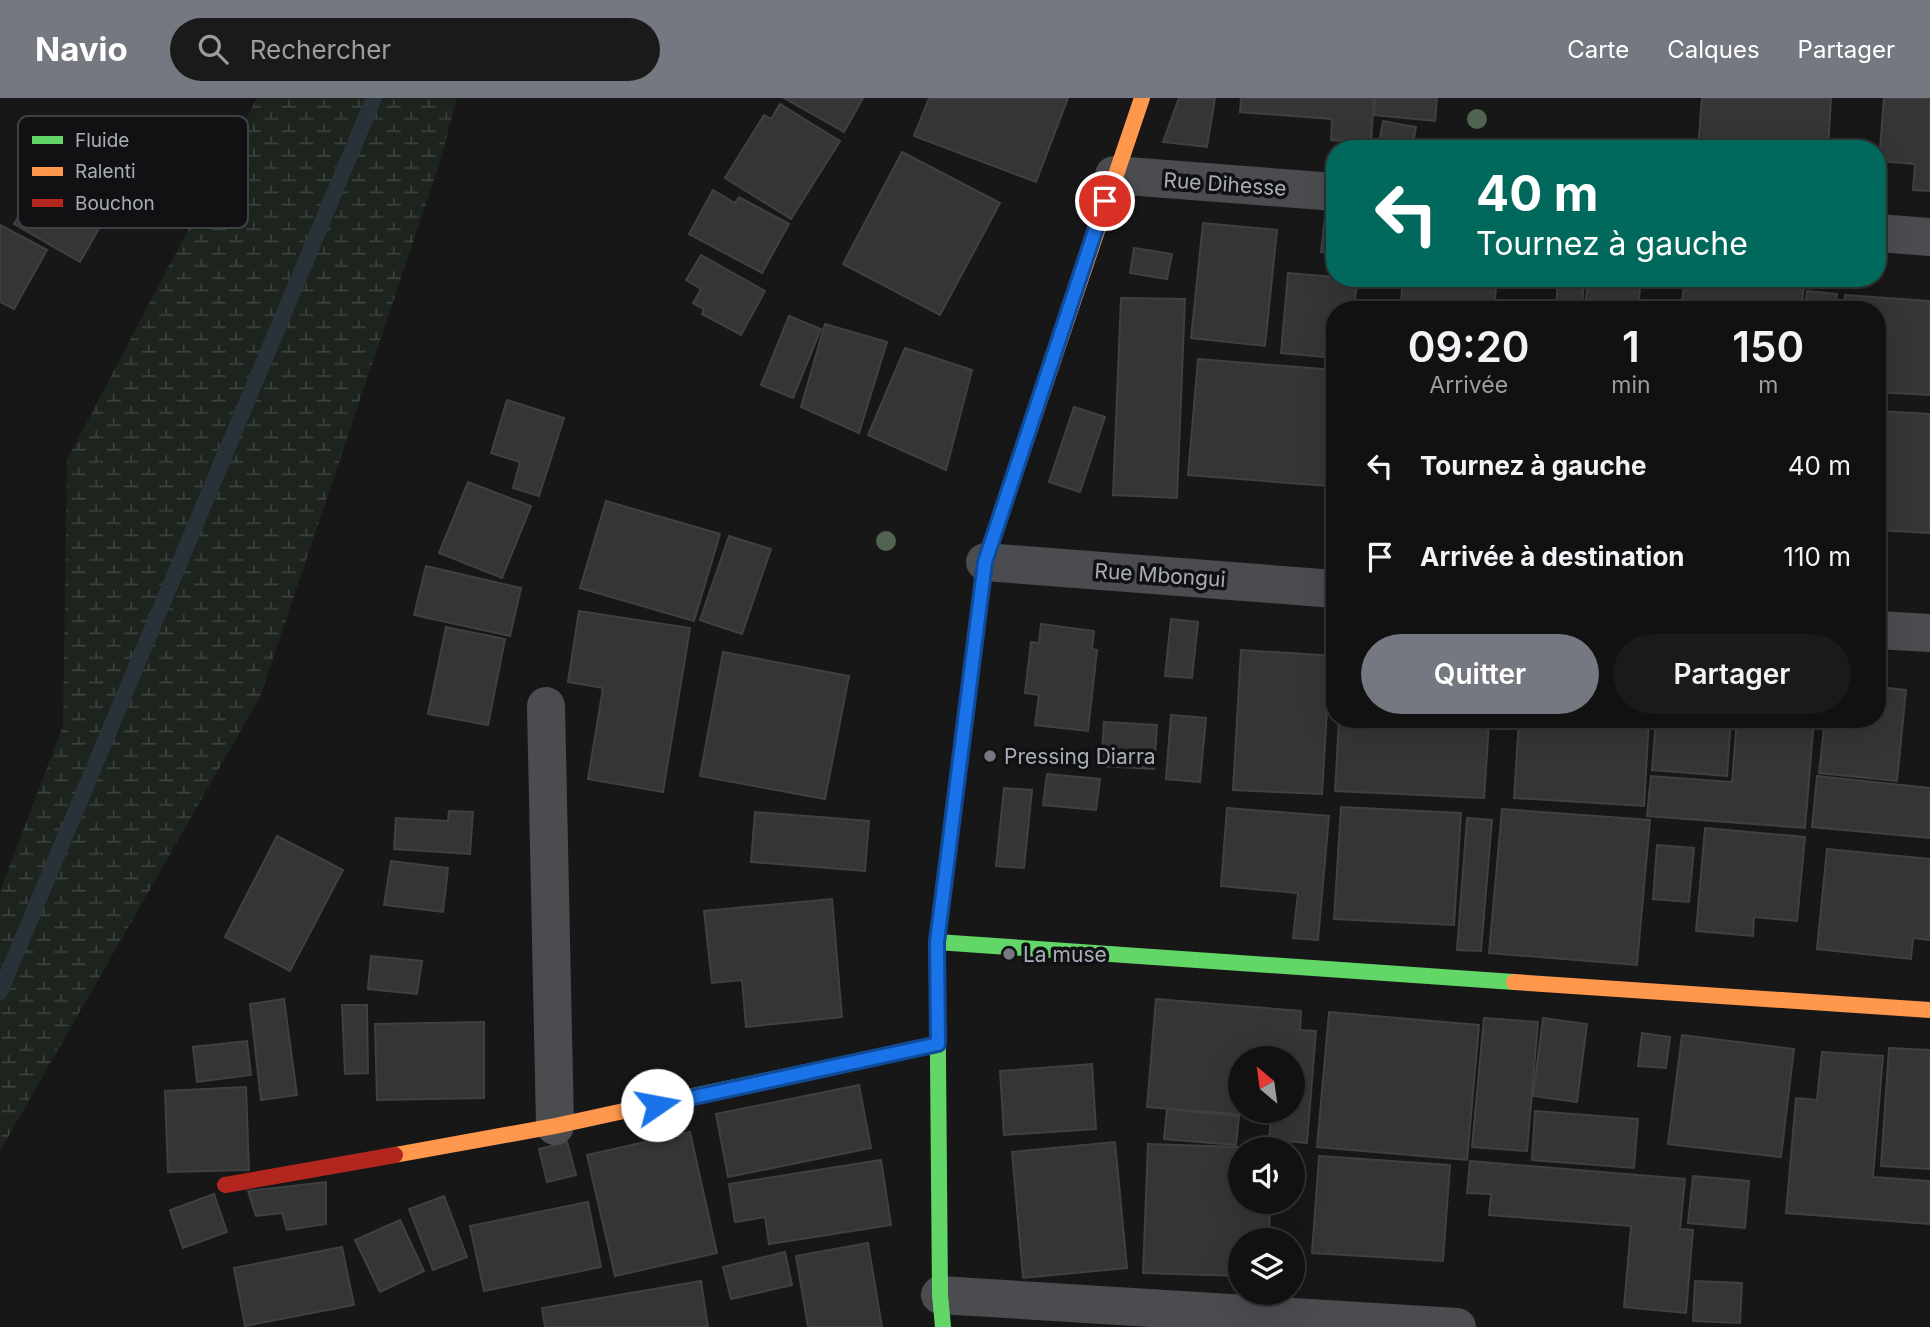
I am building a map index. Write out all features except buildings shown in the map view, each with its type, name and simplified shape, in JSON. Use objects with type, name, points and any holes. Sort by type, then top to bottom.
[{"type":"street","points":[[1142,98],[985,562],[937,942],[941,1311],[1457,1327]]},
{"type":"street","name":"Rue Dihesse","points":[[1114,175],[1326,191]]},
{"type":"street","points":[[1886,234],[1930,237]]},
{"type":"street","name":"Rue Mbongui","points":[[985,562],[1326,588]]},
{"type":"street","points":[[1886,631],[1930,634]]},
{"type":"street","points":[[546,706],[555,1126]]},
{"type":"street","points":[[937,942],[1930,1010]]},
{"type":"street","points":[[225,1185],[555,1126],[938,1044]]},
{"type":"green space","points":[[257,98],[457,98],[439,165],[260,697],[0,1151],[0,891],[63,726],[67,460],[189,228],[248,228],[248,116]]},
{"type":"waterway","points":[[0,992],[374,98]]},
{"type":"traffic: fast","points":[[943,1327],[940,1295],[937,942],[985,562],[994,535]]},
{"type":"traffic: fast","points":[[937,942],[1514,982]]},
{"type":"traffic: fast","points":[[688,1097],[938,1044]]},
{"type":"traffic: slow","points":[[994,535],[1142,98]]},
{"type":"traffic: slow","points":[[1514,982],[1930,1010]]},
{"type":"traffic: slow","points":[[395,1155],[555,1126],[688,1097]]},
{"type":"traffic: jam","points":[[225,1185],[395,1155]]},
{"type":"place","name":"Pressing Diarra","points":[[990,756]]},
{"type":"place","name":"La muse","points":[[1009,954]]},
{"type":"route","points":[[657,1105],[938,1044],[937,942],[985,562],[1105,201]]}]
